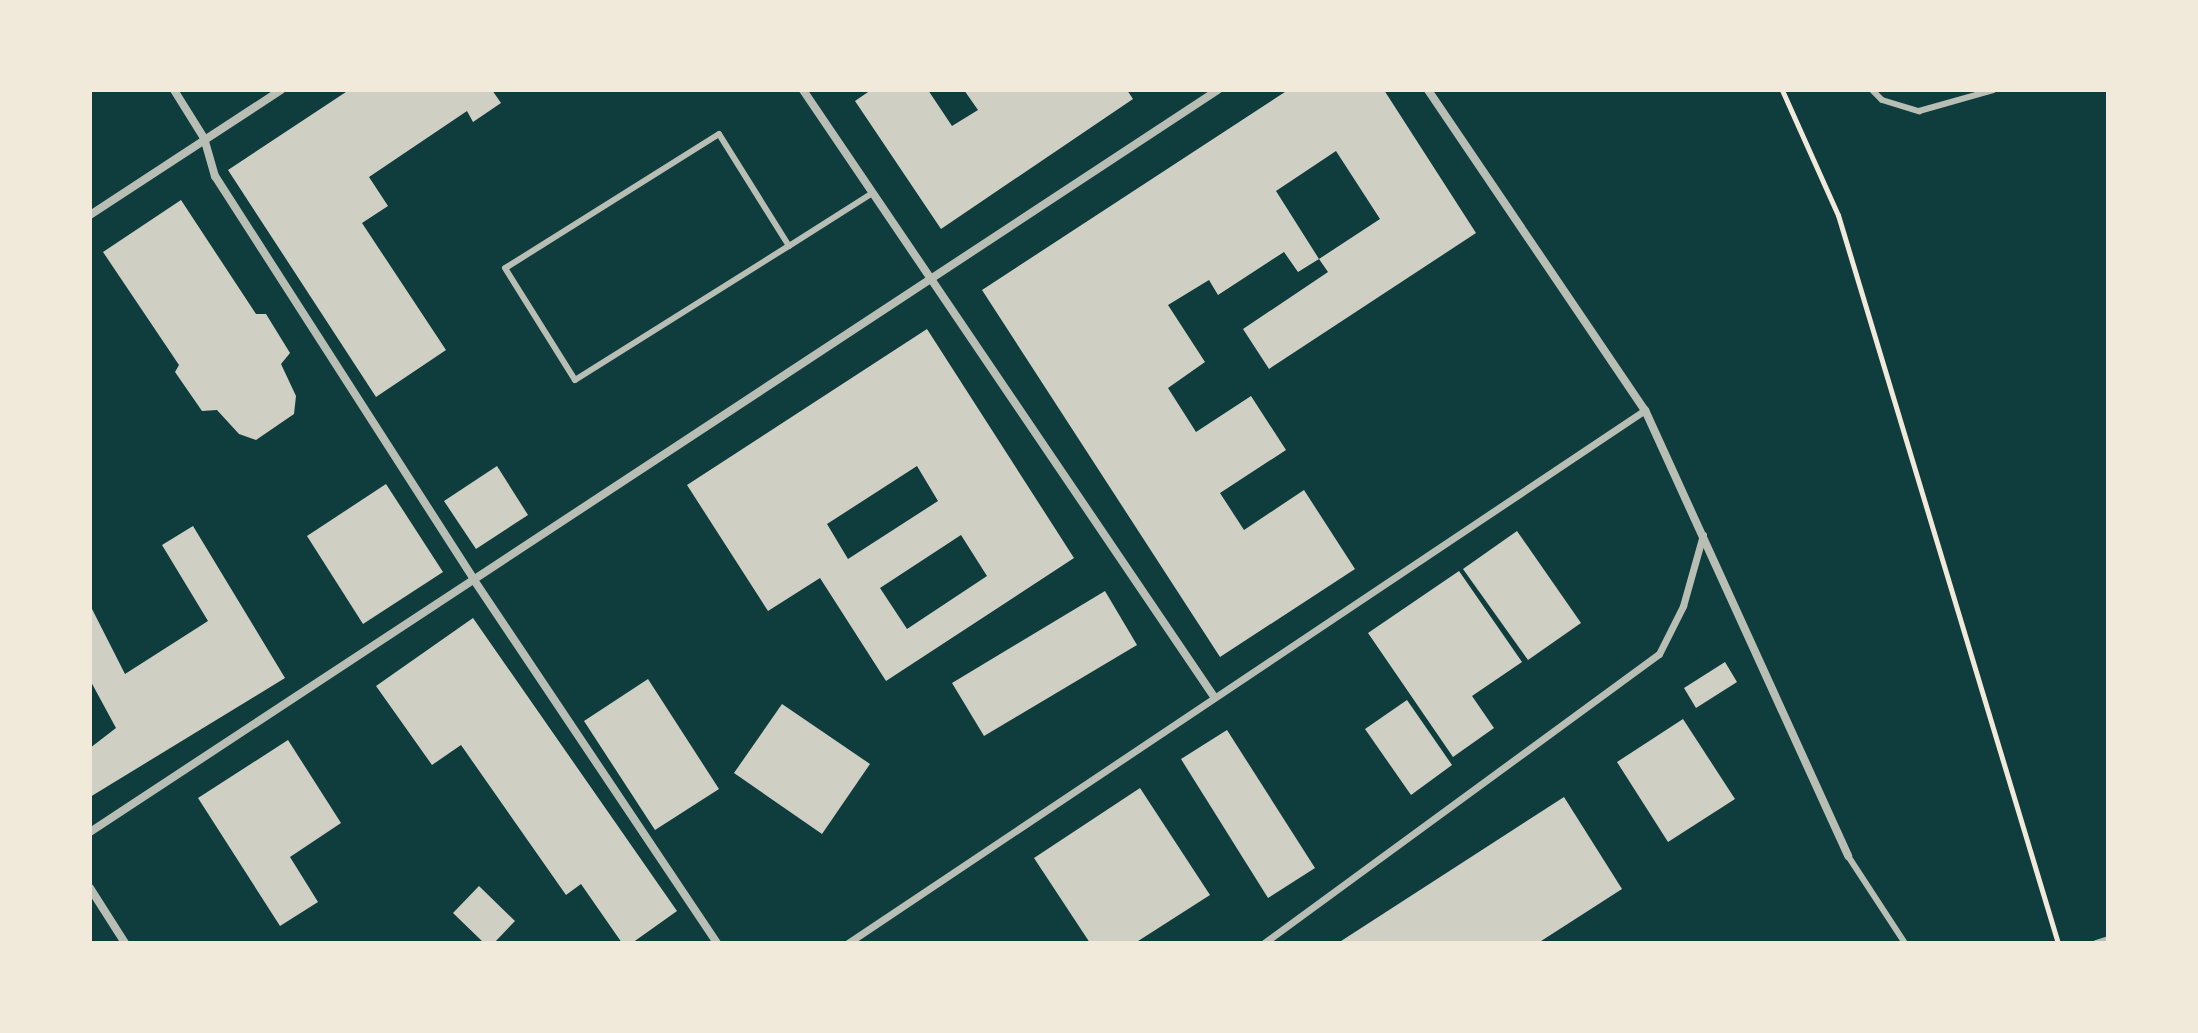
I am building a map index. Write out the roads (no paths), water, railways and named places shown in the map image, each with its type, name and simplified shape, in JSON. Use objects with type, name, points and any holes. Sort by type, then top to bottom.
[{"type":"street","points":[[174,90],[204,138],[215,176],[474,580],[717,943]]},
{"type":"street","points":[[90,215],[281,90]]},
{"type":"street","points":[[803,90],[1213,695]]},
{"type":"street","points":[[90,832],[932,283],[1218,90]]},
{"type":"street","points":[[1428,90],[1645,410],[1848,856]]},
{"type":"street","points":[[848,943],[1213,695],[1645,410]]},
{"type":"street","points":[[1264,943],[1659,654],[1683,606],[1703,535]]},
{"type":"street","points":[[90,888],[125,943]]},
{"type":"lane","points":[[1872,90],[1882,100],[1919,111],[1993,90]]},
{"type":"lane","points":[[789,246],[719,134],[505,268],[575,380],[789,246],[871,194]]},
{"type":"lane","points":[[1848,856],[1905,943]]},
{"type":"lane","points":[[2096,943],[2108,939]]}]
